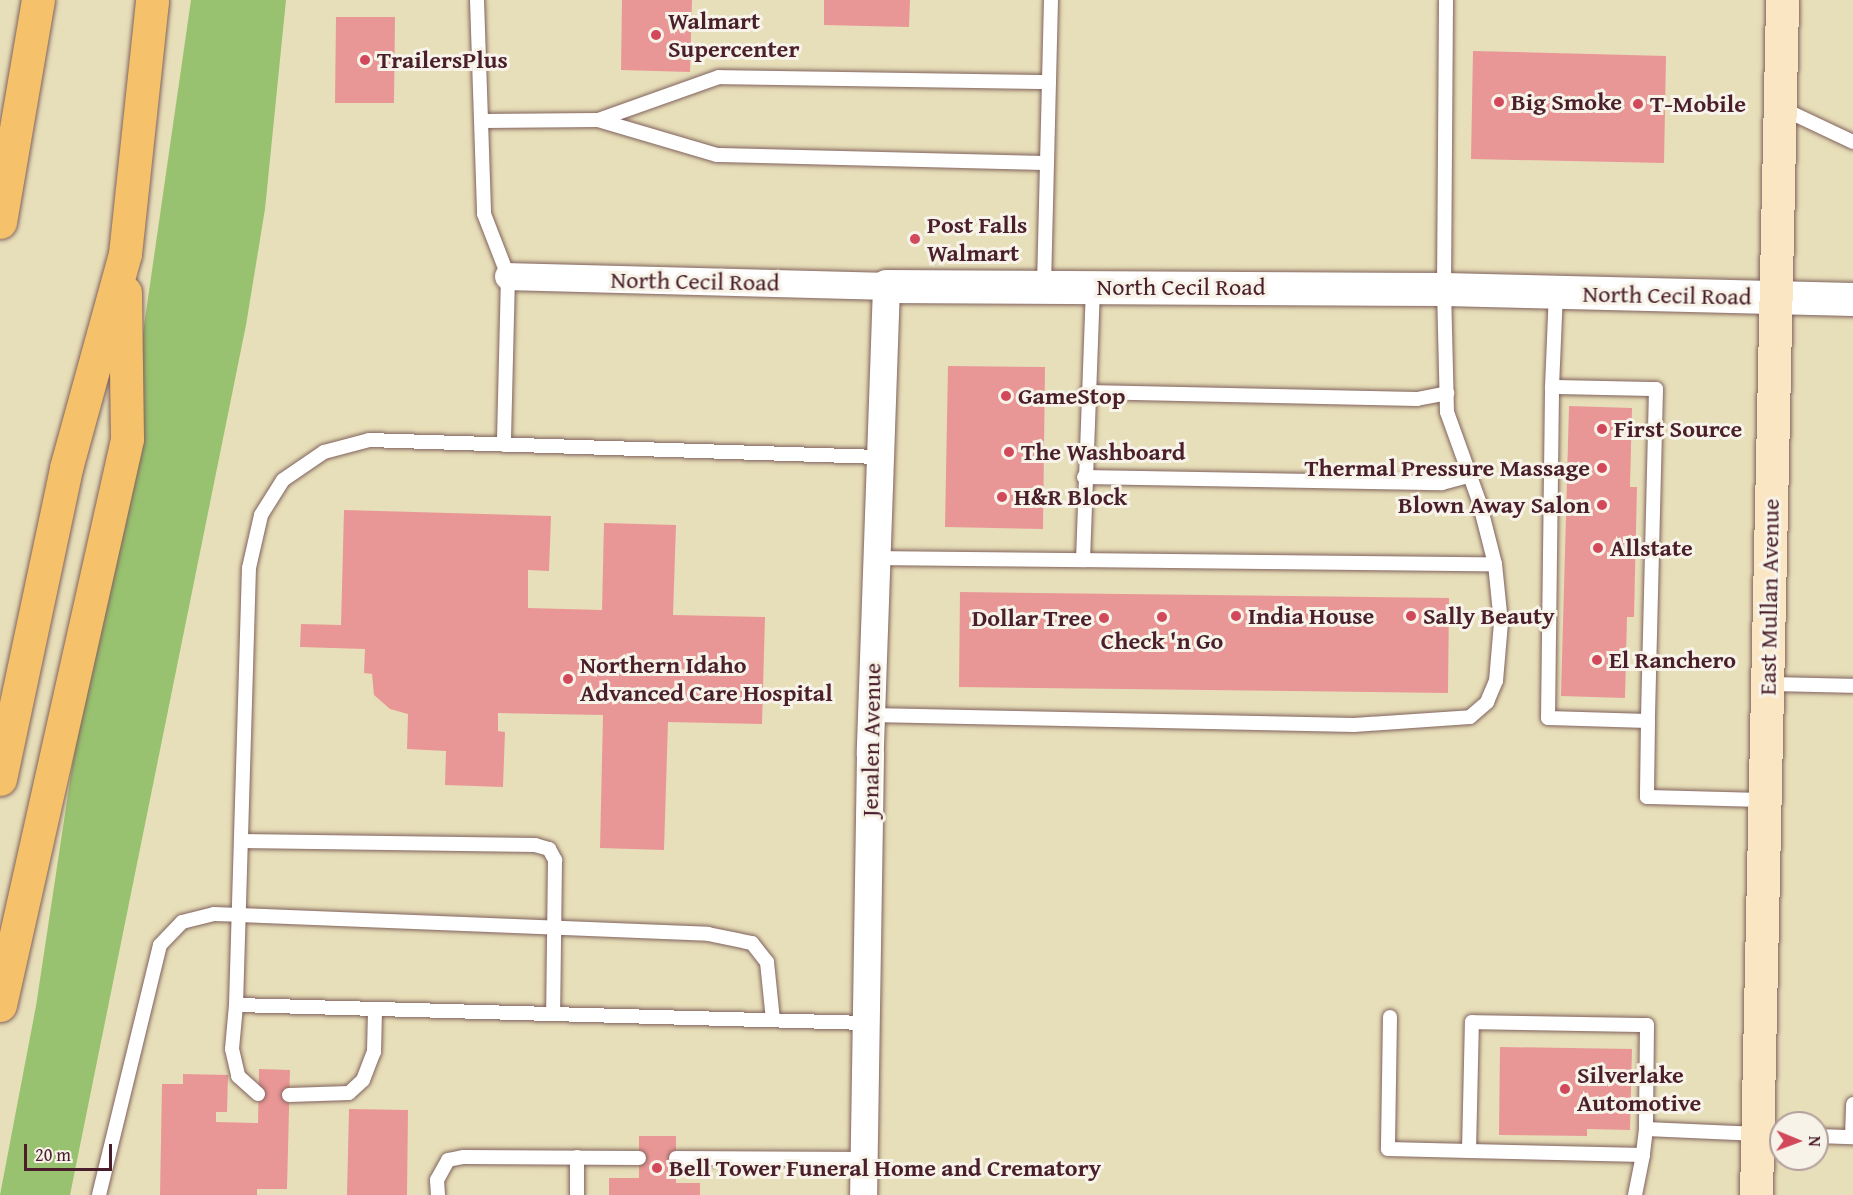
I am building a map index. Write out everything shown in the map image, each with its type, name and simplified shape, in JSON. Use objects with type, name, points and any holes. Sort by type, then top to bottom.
[{"type":"highway","points":[[0,222],[38,0]]},
{"type":"highway","points":[[0,1005],[127,439],[125,254],[152,0]]},
{"type":"highway","points":[[0,779],[66,468],[125,254]]},
{"type":"main road","name":"East Mullan Avenue","points":[[1756,1195],[1769,1134],[1764,800],[1782,0]]},
{"type":"street","name":"North Cecil Road","points":[[508,276],[886,286],[1444,289],[1853,299]]},
{"type":"street","name":"Jenalen Avenue","points":[[863,1195],[871,715],[886,286]]},
{"type":"lane","points":[[477,0],[483,121],[484,214],[508,276],[504,445]]},
{"type":"lane","points":[[1044,286],[1051,0]]},
{"type":"lane","points":[[871,715],[1354,725],[1470,717],[1487,702],[1496,681],[1501,623],[1495,564],[1448,412],[1444,289],[1446,0]]},
{"type":"lane","points":[[598,120],[719,77],[1049,82]]},
{"type":"lane","points":[[1779,107],[1853,142]]},
{"type":"lane","points":[[483,121],[598,120],[717,155],[1047,163]]},
{"type":"lane","points":[[1083,560],[1087,392],[1093,286]]},
{"type":"lane","points":[[1556,292],[1552,387],[1548,718],[1648,721]]},
{"type":"lane","points":[[1552,387],[1656,389],[1647,797],[1764,800]]},
{"type":"lane","points":[[1087,392],[1417,399],[1447,393]]},
{"type":"lane","points":[[258,1094],[238,1076],[232,1049],[236,1005],[249,568],[261,515],[283,480],[324,452],[369,440],[880,457]]},
{"type":"lane","points":[[1084,477],[1442,483],[1469,476]]},
{"type":"lane","points":[[877,558],[1495,564]]},
{"type":"lane","points":[[1767,684],[1853,686]]},
{"type":"lane","points":[[241,841],[535,845],[549,849],[555,860],[553,1014]]},
{"type":"lane","points":[[99,1195],[160,945],[182,922],[214,914],[708,934],[752,942],[767,962],[773,1020]]},
{"type":"lane","points":[[236,1005],[866,1023]]},
{"type":"lane","points":[[289,1095],[349,1093],[363,1080],[374,1052],[375,1010]]},
{"type":"lane","points":[[1390,1017],[1388,1149],[1643,1155]]},
{"type":"lane","points":[[1469,1151],[1472,1022],[1647,1025],[1646,1129],[1635,1195]]},
{"type":"lane","points":[[1829,1136],[1853,1137],[1853,1104]]},
{"type":"lane","points":[[1646,1129],[1769,1134]]},
{"type":"lane","points":[[438,1195],[437,1180],[448,1160],[464,1157],[639,1158]]},
{"type":"lane","points":[[577,1157],[577,1195]]},
{"type":"lane","points":[[676,1158],[863,1159]]},
{"type":"green space","points":[[191,0],[286,0],[265,209],[246,325],[70,1195],[0,1195],[36,1006],[76,741],[114,534]]},
{"type":"building","name":"Walmart Supercenter","points":[[622,0],[692,0],[690,72],[621,70]]},
{"type":"building","name":"Walmart Supercenter","points":[[824,0],[910,0],[909,27],[824,25]]},
{"type":"building","name":"TrailersPlus","points":[[336,17],[395,17],[394,103],[335,103]]},
{"type":"building","points":[[1473,51],[1666,56],[1664,163],[1471,159]]},
{"type":"building","points":[[948,366],[1045,367],[1043,529],[945,527]]},
{"type":"building","points":[[1569,406],[1632,408],[1630,487],[1637,487],[1634,617],[1627,617],[1625,698],[1561,696]]},
{"type":"building","name":"Northern Idaho Advanced Care Hospital","points":[[344,510],[551,516],[549,571],[528,570],[528,608],[602,610],[604,523],[676,525],[673,615],[765,617],[762,724],[668,722],[664,850],[600,848],[603,715],[498,713],[498,731],[505,732],[503,787],[445,785],[446,751],[407,749],[408,714],[390,709],[374,695],[372,674],[364,673],[365,649],[300,647],[301,624],[341,625]]},
{"type":"building","points":[[960,592],[1449,598],[1448,693],[959,687]]},
{"type":"building","name":"Silverlake Automotive","points":[[1500,1047],[1632,1049],[1630,1130],[1587,1129],[1587,1136],[1499,1135]]},
{"type":"building","points":[[259,1069],[290,1070],[287,1189],[257,1189],[257,1195],[160,1195],[162,1084],[183,1084],[183,1074],[228,1075],[227,1112],[216,1112],[216,1122],[258,1123]]},
{"type":"building","points":[[349,1109],[408,1110],[407,1195],[347,1195]]},
{"type":"building","name":"Bell Tower Funeral Home and Crematory","points":[[639,1136],[676,1136],[676,1183],[700,1183],[700,1195],[609,1195],[609,1178],[639,1178]]},
{"type":"place","name":"Walmart Supercenter","points":[[656,35]]},
{"type":"place","name":"TrailersPlus","points":[[365,60]]},
{"type":"place","name":"Big Smoke","points":[[1499,102]]},
{"type":"place","name":"T-Mobile","points":[[1638,104]]},
{"type":"place","name":"Post Falls Walmart","points":[[915,239]]},
{"type":"place","name":"GameStop","points":[[1006,396]]},
{"type":"place","name":"First Source","points":[[1602,429]]},
{"type":"place","name":"The Washboard","points":[[1009,452]]},
{"type":"place","name":"Thermal Pressure Massage","points":[[1602,468]]},
{"type":"place","name":"H&R Block","points":[[1002,497]]},
{"type":"place","name":"Blown Away Salon","points":[[1602,505]]},
{"type":"place","name":"Allstate","points":[[1598,548]]},
{"type":"place","name":"India House","points":[[1236,616]]},
{"type":"place","name":"Sally Beauty","points":[[1411,616]]},
{"type":"place","name":"Check 'n Go","points":[[1162,617]]},
{"type":"place","name":"Dollar Tree","points":[[1104,618]]},
{"type":"place","name":"El Ranchero","points":[[1597,660]]},
{"type":"place","name":"Northern Idaho Advanced Care Hospital","points":[[568,679]]},
{"type":"place","name":"Silverlake Automotive","points":[[1565,1089]]},
{"type":"place","name":"Bell Tower Funeral Home and Crematory","points":[[657,1168]]}]
